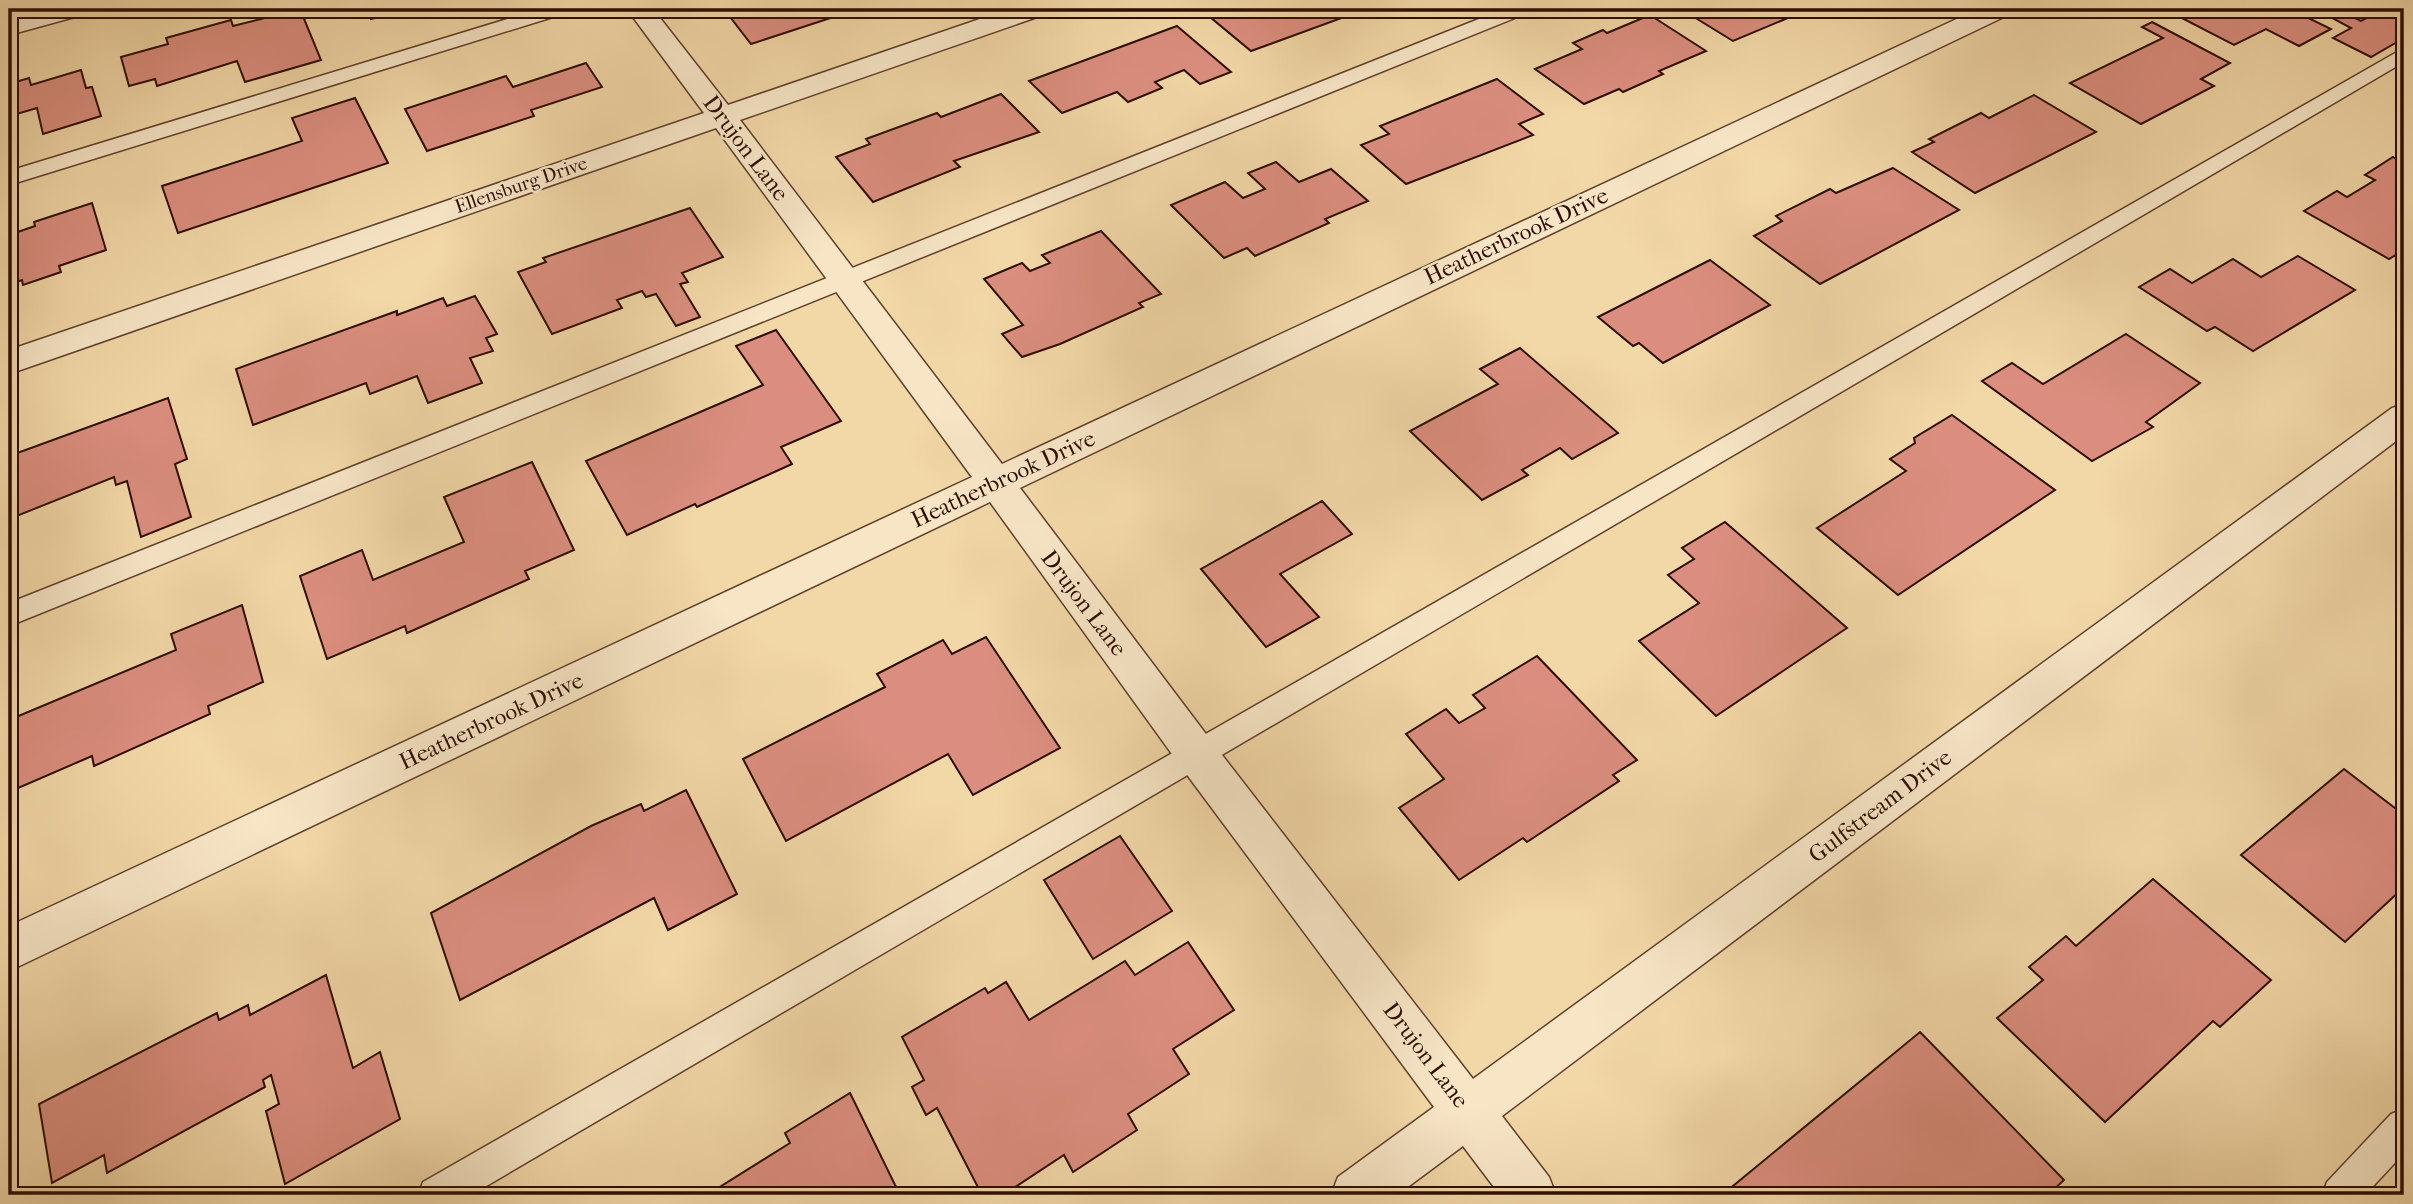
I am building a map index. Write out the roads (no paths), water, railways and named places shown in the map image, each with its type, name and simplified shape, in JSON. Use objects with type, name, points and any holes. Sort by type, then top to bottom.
[{"type":"street","points":[[9,27],[74,9]]},
{"type":"street","name":"Drujon Lane","points":[[640,9],[846,280],[1197,755],[1531,1195]]},
{"type":"street","name":"Ellensburg Drive","points":[[9,362],[1034,9]]},
{"type":"street","name":"Heatherbrook Drive","points":[[9,949],[1999,9]]},
{"type":"street","name":"Gulfstream Drive","points":[[1356,1195],[2404,417]]},
{"type":"lane","points":[[9,178],[559,9]]},
{"type":"lane","points":[[9,615],[1520,9]]},
{"type":"lane","points":[[436,1195],[2404,54]]},
{"type":"lane","points":[[2340,1195],[2404,1127]]}]
